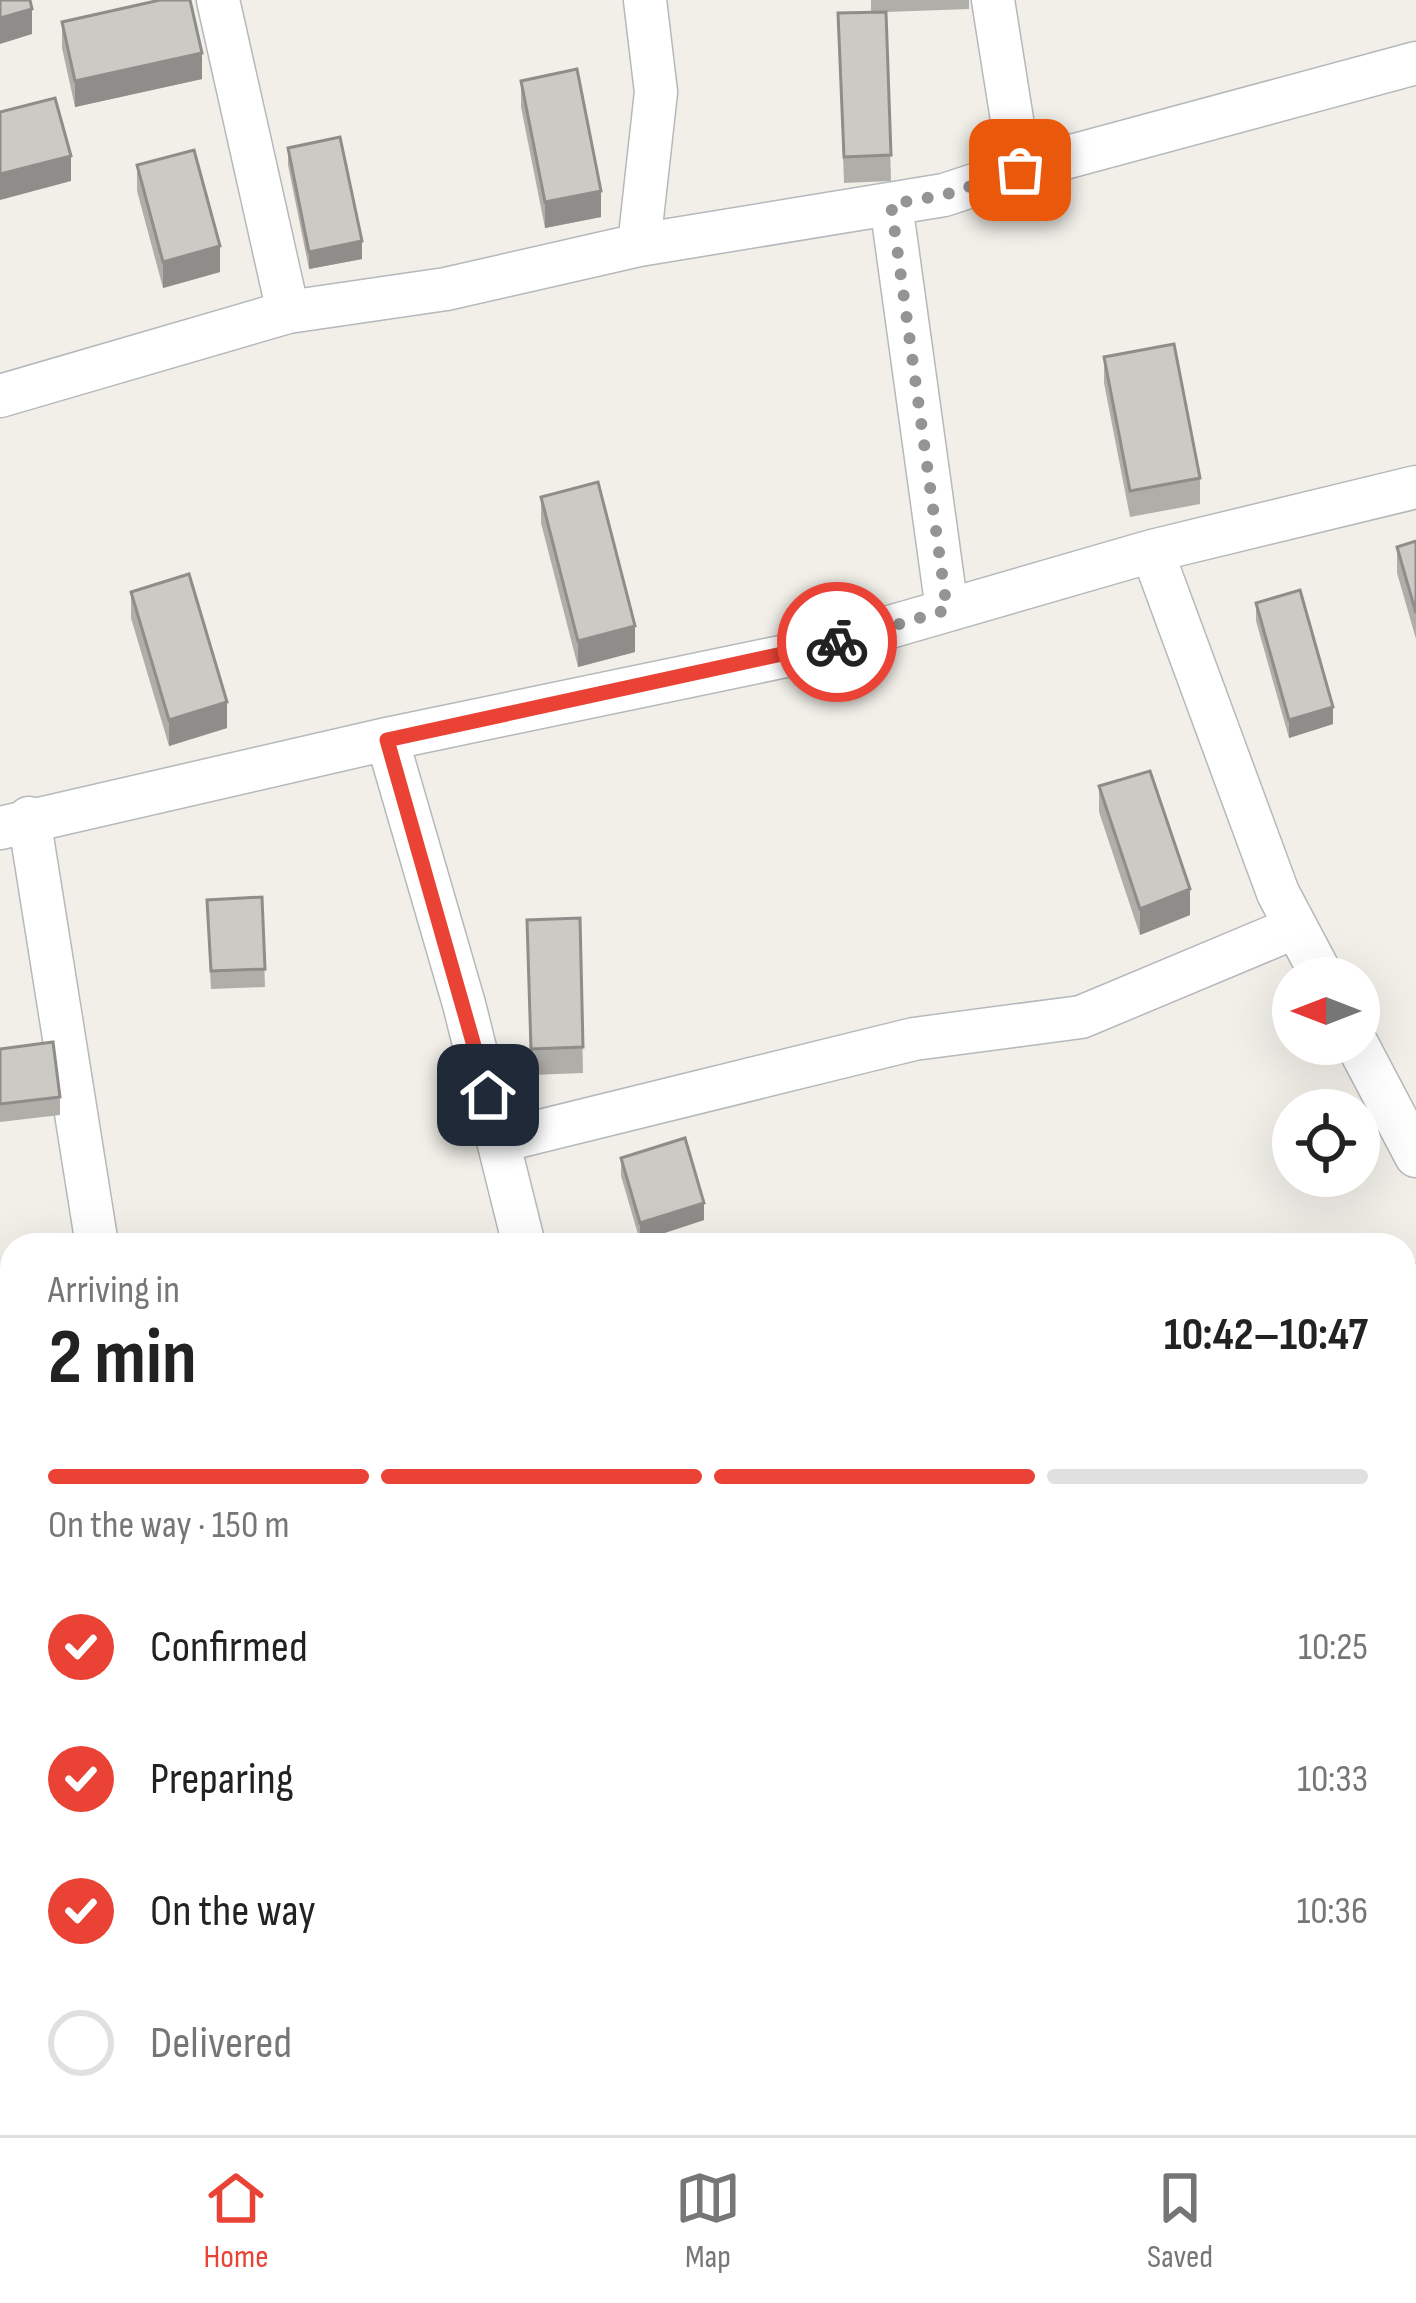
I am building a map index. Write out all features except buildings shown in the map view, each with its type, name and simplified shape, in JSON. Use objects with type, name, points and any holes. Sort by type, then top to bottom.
[{"type":"street","points":[[218,0],[288,312]]},
{"type":"street","points":[[639,245],[656,92],[645,0]]},
{"type":"street","points":[[993,0],[1020,170]]},
{"type":"street","points":[[0,396],[288,312],[446,289],[639,245],[944,195],[1020,170],[1416,63]]},
{"type":"street","points":[[891,204],[947,610]]},
{"type":"street","points":[[95,1233],[14,823],[800,653],[1152,551],[1416,487]]},
{"type":"street","points":[[1152,551],[1278,893],[1312,957]]},
{"type":"street","points":[[387,740],[500,1141],[521,1233]]},
{"type":"street","points":[[500,1141],[914,1039],[1081,1017],[1296,927]]},
{"type":"street","points":[[1368,1065],[1416,1156]]},
{"type":"way so far","points":[[837,642],[947,610],[891,204],[944,195],[1020,170]]},
{"type":"route","points":[[488,1095],[387,740],[837,642]]}]
